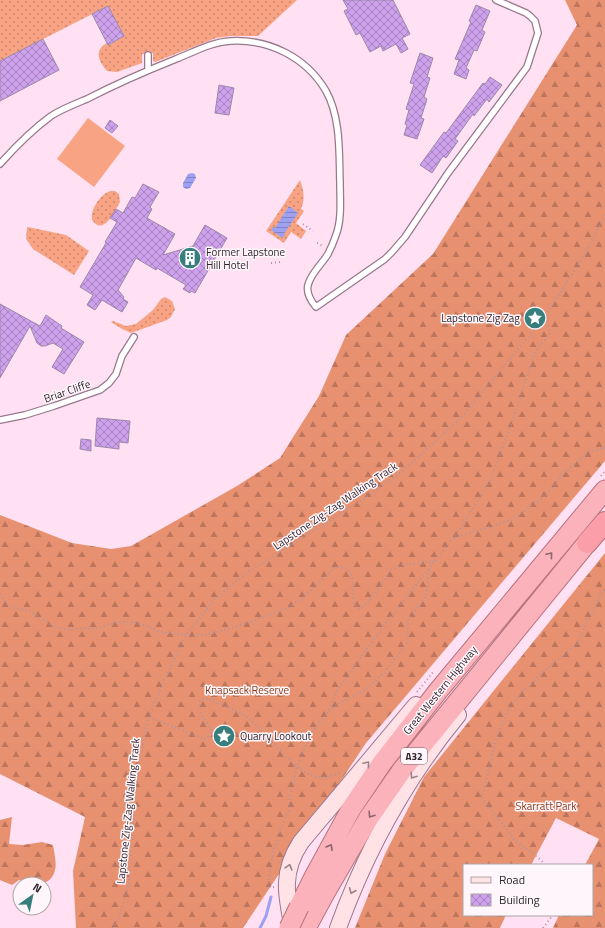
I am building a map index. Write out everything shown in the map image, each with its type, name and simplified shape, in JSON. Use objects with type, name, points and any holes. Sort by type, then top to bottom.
[{"type":"highway","name":"Great Western Highway","points":[[289,928],[315,875],[352,810],[382,763],[409,727],[605,490]]},
{"type":"highway","points":[[587,543],[605,522]]},
{"type":"highway","name":"Great Western Highway","points":[[306,928],[368,819],[402,770],[587,543]]},
{"type":"main road","points":[[293,928],[288,906],[286,880],[290,862],[301,842],[398,726],[501,607],[525,585]]},
{"type":"main road","points":[[338,928],[368,855],[379,833],[412,777],[455,719],[526,632],[542,598]]},
{"type":"lane","points":[[0,164],[32,131],[53,115],[121,81],[216,43],[242,41],[265,45],[286,53],[302,63],[321,84],[329,98],[336,117],[339,140],[339,225],[328,254],[308,284],[308,293],[311,301],[316,307],[385,259],[392,252],[405,237],[448,173],[527,67],[538,33],[534,21],[526,13],[496,0]]},
{"type":"lane","points":[[148,55],[148,70]]},
{"type":"lane","name":"Briar Cliffe","points":[[0,420],[25,415],[100,390],[109,383],[116,374],[122,356],[134,337]]},
{"type":"path","name":"Lapstone Zig-Zag Walking Track","points":[[112,928],[119,919],[129,883],[134,804],[148,717],[186,635],[215,599],[248,572],[361,501],[405,469],[458,421],[546,316],[584,255],[605,215]]},
{"type":"path","points":[[303,224],[313,231]]},
{"type":"path","points":[[317,243],[326,247]]},
{"type":"path","points":[[213,262],[227,270]]},
{"type":"path","points":[[271,264],[281,262]]},
{"type":"path","points":[[328,712],[342,684],[383,627],[460,529],[490,481],[534,354],[550,333],[546,316]]},
{"type":"path","points":[[453,538],[514,519],[547,494],[565,472],[588,452],[605,448]]},
{"type":"path","points":[[0,594],[7,604],[14,608],[30,611],[53,626],[67,630],[83,628],[95,629],[119,622],[135,622],[161,632],[197,636],[238,626],[288,608],[305,596],[335,567],[342,567],[347,570],[351,576],[354,604],[357,608],[360,608],[374,596],[390,570],[403,565],[435,561]]},
{"type":"path","points":[[276,886],[271,888],[268,883],[273,853],[279,834],[290,809],[289,801],[297,766],[311,733],[328,712],[338,704],[365,690],[383,674],[408,642],[408,620],[426,596],[429,569]]},
{"type":"path","points":[[544,864],[514,839],[482,798],[495,742],[508,710],[518,696],[544,671],[577,644],[598,599],[605,589]]},
{"type":"path","points":[[148,717],[195,736],[204,738],[208,737],[212,732],[202,716],[199,702],[205,698],[220,703],[251,721],[297,766],[312,775],[320,777],[345,773]]},
{"type":"path","points":[[543,928],[552,916]]},
{"type":"shaded area","points":[[0,0],[297,0],[258,36],[230,36],[216,38],[155,62],[153,61],[153,53],[142,54],[142,63],[117,72],[107,71],[101,63],[99,56],[100,49],[103,46],[107,43],[109,45],[124,36],[108,6],[0,61]]},
{"type":"shaded area","points":[[88,118],[125,146],[94,187],[57,159]]},
{"type":"shaded area","points":[[300,180],[304,195],[301,209],[304,211],[296,223],[306,231],[301,239],[291,232],[284,243],[266,231]]},
{"type":"shaded area","points":[[110,191],[115,191],[119,194],[120,202],[112,216],[105,224],[96,224],[92,220],[94,207],[103,195]]},
{"type":"shaded area","points":[[28,227],[66,235],[89,251],[74,275],[33,249],[26,239]]},
{"type":"shaded area","points":[[165,297],[172,301],[175,309],[171,317],[167,320],[131,333],[111,322],[113,321],[126,326],[136,324],[153,310],[161,299]]},
{"type":"green space","name":"Knapsack Reserve","points":[[565,0],[605,0],[605,461],[366,743],[243,928],[76,928],[73,871],[85,817],[0,774],[0,515],[72,543],[111,549],[131,546],[237,486],[280,458],[319,396],[346,335],[433,254],[577,25]]},
{"type":"green space","name":"Skarratt Park","points":[[605,553],[605,928],[553,928],[559,916],[593,916],[593,864],[586,864],[599,839],[556,818],[532,864],[463,864],[463,916],[506,916],[500,928],[355,928],[385,854],[424,777]]},
{"type":"green space","points":[[12,817],[9,844],[23,845],[42,842],[53,845],[56,867],[52,877],[52,876],[12,876],[12,885],[0,880],[0,820]]},
{"type":"water","points":[[188,174],[195,174],[196,178],[190,188],[186,189],[183,187],[183,183]]},
{"type":"water","points":[[289,206],[298,213],[282,238],[271,230],[273,227],[275,228]]},
{"type":"building","points":[[343,0],[393,0],[410,34],[402,38],[408,49],[401,53],[396,44],[383,51],[381,46],[370,52],[360,33],[356,35],[344,11],[348,9]]},
{"type":"building","points":[[476,5],[490,11],[482,30],[485,32],[477,51],[474,50],[466,68],[469,70],[466,79],[454,74],[459,60],[455,59],[471,22],[469,21]]},
{"type":"building","points":[[108,6],[124,36],[108,45],[92,14]]},
{"type":"building","points":[[43,39],[59,70],[0,101],[0,61]]},
{"type":"building","points":[[420,53],[433,58],[427,77],[430,78],[424,97],[427,99],[421,118],[424,119],[417,139],[404,135],[409,110],[406,109],[414,84],[410,83]]},
{"type":"building","points":[[490,77],[502,85],[489,102],[487,99],[474,116],[473,114],[455,139],[458,141],[446,158],[443,156],[432,173],[420,165],[444,132],[446,133],[483,83],[485,84]]},
{"type":"building","points":[[219,85],[234,88],[229,115],[215,113]]},
{"type":"building","points":[[110,120],[118,126],[112,133],[105,128]]},
{"type":"building","points":[[143,184],[159,192],[150,207],[152,209],[147,218],[175,234],[163,255],[193,246],[205,225],[227,238],[195,293],[191,291],[190,293],[183,289],[186,285],[136,258],[118,290],[124,297],[123,299],[128,302],[122,312],[102,300],[95,310],[87,305],[93,295],[80,287],[117,222],[110,218],[116,209],[123,213],[132,197],[135,198]]},
{"type":"building","points":[[0,304],[40,326],[46,315],[62,326],[61,328],[84,342],[64,374],[52,367],[63,349],[53,343],[41,346],[37,343],[30,326],[0,378]]},
{"type":"building","points":[[97,418],[130,421],[128,443],[119,442],[119,449],[95,446]]},
{"type":"building","points":[[81,439],[91,440],[91,451],[80,449]]},
{"type":"waterway","points":[[260,928],[266,916],[271,897]]},
{"type":"place","name":"Former Lapstone Hill Hotel","points":[[190,258]]},
{"type":"place","name":"Lapstone Zig Zag","points":[[535,318]]},
{"type":"place","name":"Quarry Lookout","points":[[224,736]]}]
